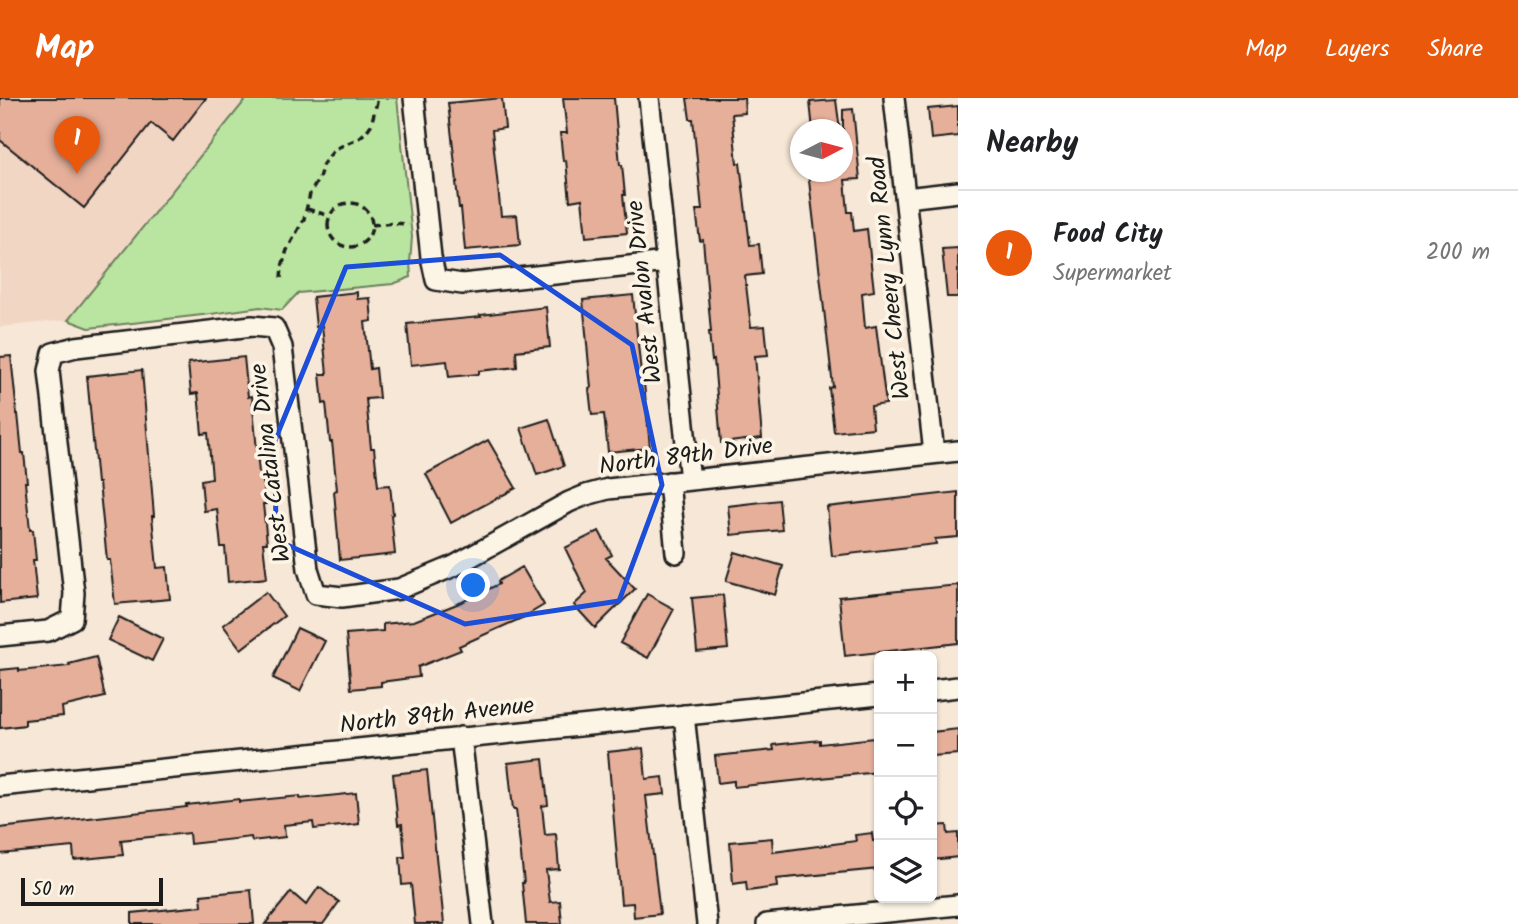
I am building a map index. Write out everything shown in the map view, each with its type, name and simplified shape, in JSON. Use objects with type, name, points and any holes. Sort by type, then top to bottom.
[{"type":"street","points":[[414,98],[431,257],[436,280],[462,285],[667,262]]},
{"type":"street","name":"West Avalon Drive","points":[[649,98],[690,480]]},
{"type":"street","name":"West Cheery Lynn Road","points":[[894,98],[934,453]]},
{"type":"street","points":[[906,198],[958,192]]},
{"type":"street","name":"West Catalina Drive","points":[[0,636],[48,631],[72,619],[74,593],[49,371],[53,353],[76,347],[252,326],[274,328],[282,346],[308,569],[316,594]]},
{"type":"street","name":"North 89th Drive","points":[[316,594],[342,597],[399,589],[454,566],[569,502],[608,489],[958,451]]},
{"type":"street","points":[[669,482],[676,553]]},
{"type":"street","points":[[937,689],[958,687]]},
{"type":"street","name":"North 89th Avenue","points":[[0,786],[874,696]]},
{"type":"street","points":[[684,715],[707,924]]},
{"type":"street","points":[[461,737],[483,924]]},
{"type":"street","points":[[767,924],[921,917],[958,905]]},
{"type":"path","points":[[281,278],[287,250],[304,219],[310,194],[323,164],[335,149],[366,132],[371,125],[378,98]]},
{"type":"path","points":[[354,203],[361,206],[367,211],[372,225],[368,237],[351,247],[344,246],[332,237],[328,223],[330,216],[340,205],[354,203]]},
{"type":"path","points":[[307,209],[330,216]]},
{"type":"path","points":[[372,225],[410,224]]},
{"type":"highlighted area","points":[[500,255],[632,345],[662,485],[619,601],[465,624],[276,540],[275,440],[346,267]]},
{"type":"shaded area","points":[[0,98],[247,98],[68,320],[0,327]]},
{"type":"green space","points":[[247,98],[397,98],[412,237],[411,277],[393,284],[298,293],[282,310],[260,307],[89,328],[68,320]]},
{"type":"building","points":[[0,98],[206,98],[173,141],[151,123],[84,208],[0,140]]},
{"type":"building","points":[[502,98],[505,128],[492,130],[501,216],[517,215],[520,245],[465,250],[448,103]]},
{"type":"building","points":[[563,98],[614,98],[627,233],[586,237],[582,199],[570,201],[566,160],[563,161],[560,133],[567,133]]},
{"type":"building","points":[[687,98],[744,98],[745,113],[732,114],[750,245],[759,244],[762,274],[745,276],[751,327],[765,326],[768,355],[755,356],[762,438],[721,443],[709,332],[703,240],[700,241],[696,210],[702,210],[693,119],[690,119]]},
{"type":"building","points":[[836,100],[839,119],[812,119],[810,102]]},
{"type":"building","points":[[958,106],[958,136],[931,139],[928,109]]},
{"type":"building","points":[[853,109],[860,179],[853,179],[853,119],[843,119],[843,110]]},
{"type":"building","points":[[809,182],[845,182],[848,212],[852,212],[854,231],[867,229],[874,291],[862,293],[865,328],[876,326],[886,404],[871,406],[873,428],[834,432],[829,388],[833,387]]},
{"type":"building","points":[[958,248],[958,297],[947,297],[942,249]]},
{"type":"building","points":[[357,292],[357,299],[370,298],[372,321],[365,322],[370,369],[376,368],[379,398],[366,399],[378,486],[390,485],[395,554],[340,560],[332,442],[326,403],[323,404],[320,374],[327,374],[322,326],[316,327],[313,297]]},
{"type":"building","points":[[633,295],[650,448],[608,452],[604,414],[592,415],[583,300]]},
{"type":"building","points":[[546,307],[550,347],[516,351],[517,367],[449,377],[447,361],[411,365],[407,324]]},
{"type":"building","points":[[11,356],[24,453],[30,530],[33,530],[37,599],[0,603],[0,357]]},
{"type":"building","points":[[244,357],[248,397],[252,396],[259,473],[262,473],[266,504],[263,504],[267,543],[263,543],[267,578],[228,582],[225,547],[221,547],[217,509],[204,511],[201,480],[212,478],[208,433],[202,434],[198,393],[191,394],[188,363]]},
{"type":"building","points":[[142,370],[157,568],[167,567],[170,599],[115,604],[97,483],[87,376]]},
{"type":"building","points":[[549,419],[564,466],[537,475],[521,428]]},
{"type":"building","points":[[488,440],[516,488],[451,523],[426,474]]},
{"type":"building","points":[[958,492],[958,537],[935,539],[936,544],[832,556],[827,507]]},
{"type":"building","points":[[779,500],[782,530],[731,535],[728,506]]},
{"type":"building","points":[[599,531],[612,555],[606,558],[635,589],[595,628],[574,605],[587,593],[565,548]]},
{"type":"building","points":[[735,552],[783,566],[775,595],[726,581]]},
{"type":"building","points":[[522,567],[544,605],[524,617],[459,646],[461,650],[418,667],[419,677],[381,682],[381,686],[351,689],[346,634],[383,631],[383,624],[414,621],[499,584],[498,581]]},
{"type":"building","points":[[958,585],[958,643],[845,656],[839,597]]},
{"type":"building","points":[[266,592],[284,616],[241,649],[223,625]]},
{"type":"building","points":[[647,594],[674,609],[648,658],[620,643]]},
{"type":"building","points":[[723,595],[728,649],[697,652],[692,598]]},
{"type":"building","points":[[119,617],[163,639],[152,661],[108,640]]},
{"type":"building","points":[[297,628],[325,641],[300,691],[273,678]]},
{"type":"building","points":[[96,657],[105,697],[62,707],[63,716],[25,720],[25,725],[0,728],[0,670],[70,666],[69,664]]},
{"type":"building","points":[[958,729],[958,754],[937,756],[937,731]]},
{"type":"building","points":[[874,738],[874,772],[734,787],[734,781],[718,783],[715,756],[774,750],[773,745],[820,740],[820,744]]},
{"type":"building","points":[[643,748],[646,779],[663,777],[665,794],[646,796],[660,914],[634,917],[633,903],[621,904],[608,752]]},
{"type":"building","points":[[543,759],[548,805],[542,806],[545,835],[556,834],[559,869],[546,870],[550,902],[560,901],[562,924],[526,924],[516,809],[513,809],[508,763]]},
{"type":"building","points":[[427,770],[444,924],[415,924],[411,884],[402,885],[400,857],[405,857],[402,824],[398,825],[393,774]]},
{"type":"building","points":[[356,793],[359,824],[314,829],[313,822],[284,825],[285,837],[252,841],[251,837],[190,844],[189,833],[121,840],[123,855],[74,860],[73,847],[0,854],[0,828],[239,799],[239,802],[300,796],[300,799]]},
{"type":"building","points":[[947,825],[948,834],[958,833],[958,857],[937,859],[937,826]]},
{"type":"building","points":[[872,833],[874,869],[776,879],[777,887],[747,891],[746,882],[733,884],[730,842],[772,838],[773,852],[856,841],[855,835]]},
{"type":"building","points":[[319,887],[339,902],[323,924],[265,924],[291,892],[306,905]]},
{"type":"building","points":[[251,890],[254,924],[132,924],[132,913],[202,906],[201,895]]},
{"type":"place","name":"Food City","points":[[77,174]]}]
